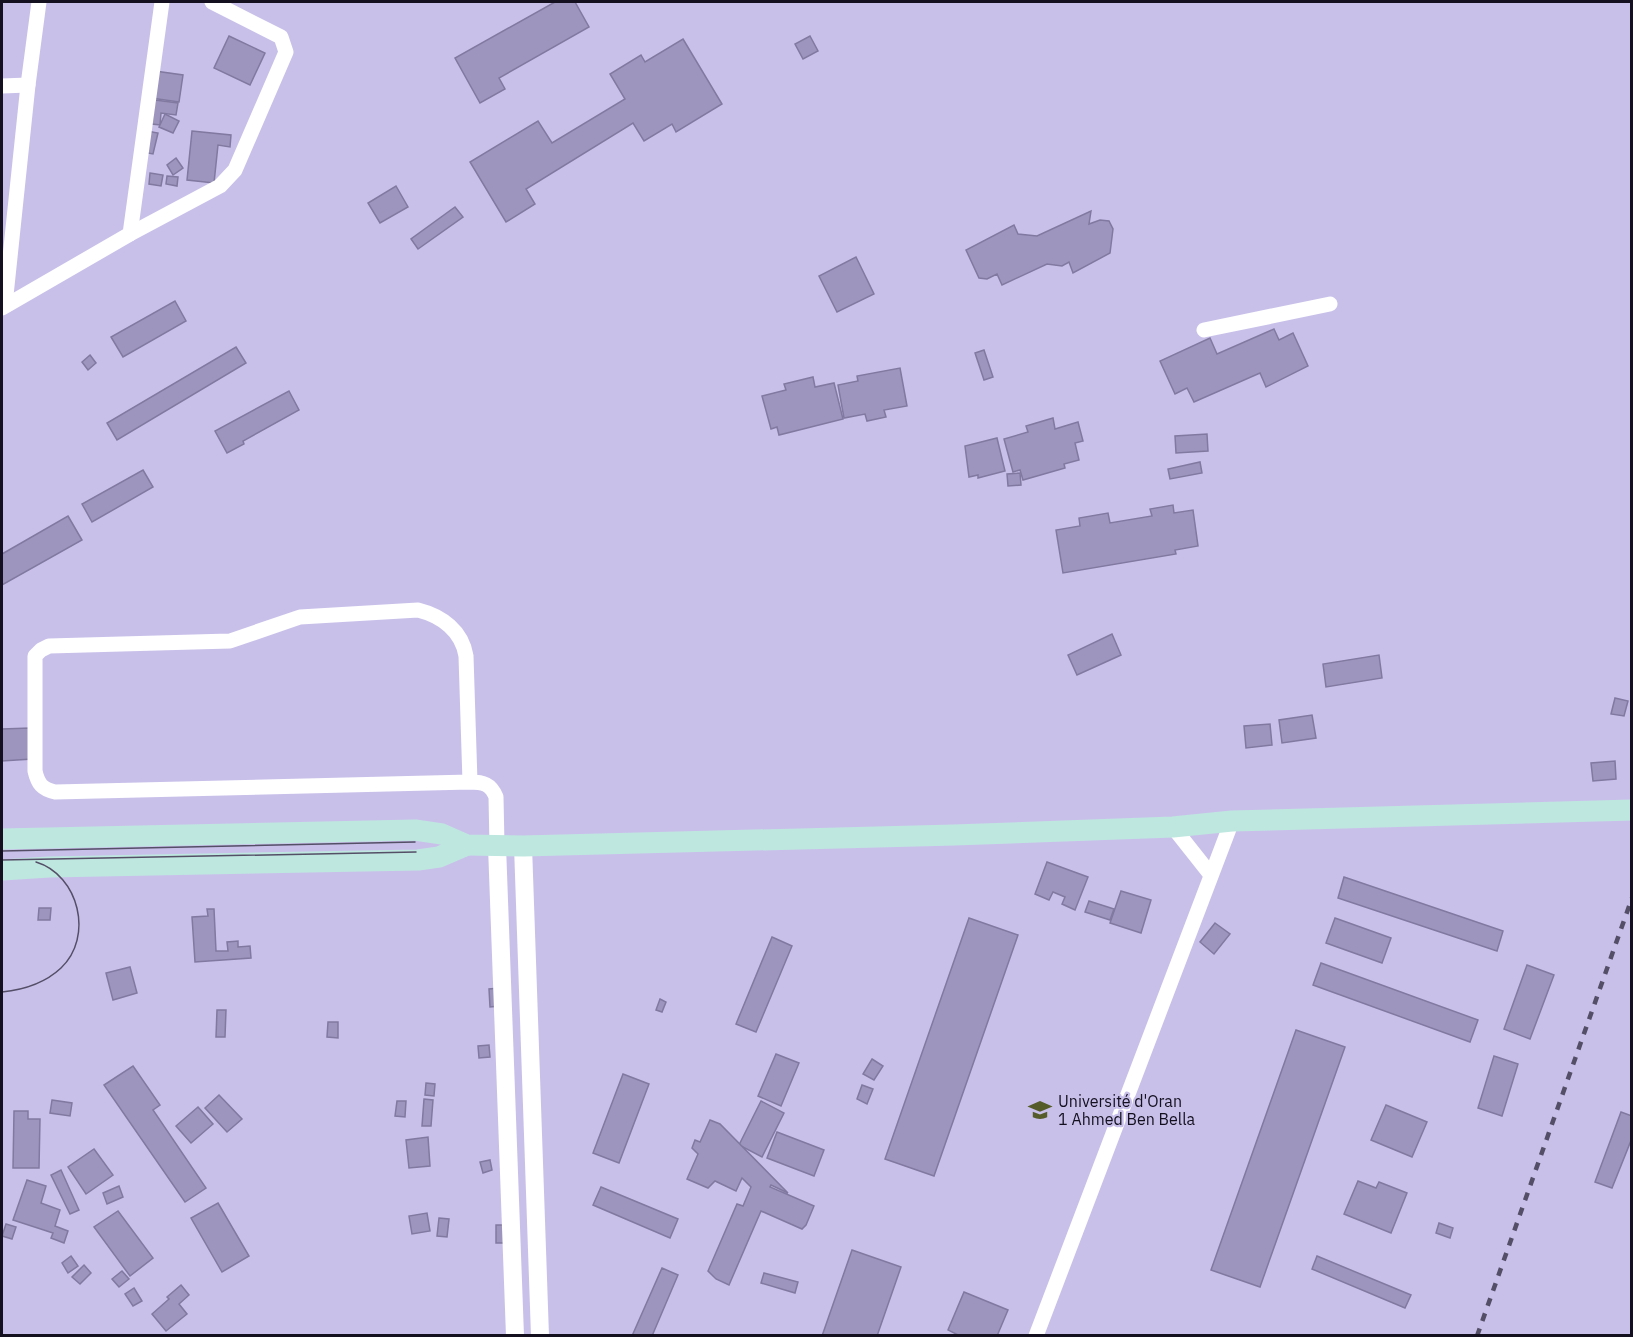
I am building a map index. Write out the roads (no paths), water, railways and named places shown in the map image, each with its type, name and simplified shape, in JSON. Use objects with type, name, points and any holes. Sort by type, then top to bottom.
[{"type":"main road","points":[[2,839],[415,830],[442,834],[467,845],[523,846],[942,835],[1173,827],[1232,821],[1632,810]]},
{"type":"main road","points":[[2,870],[49,867],[418,860],[448,854],[467,845]]},
{"type":"street","points":[[3,307],[8,227],[39,2]]},
{"type":"street","points":[[130,234],[162,2]]},
{"type":"street","points":[[3,307],[130,234],[220,186],[235,170],[286,52],[281,37],[212,2]]},
{"type":"street","points":[[2,86],[28,85]]},
{"type":"street","points":[[1204,330],[1330,304]]},
{"type":"street","points":[[470,782],[464,643],[450,626],[429,613],[418,610],[300,617],[230,641],[49,646],[40,650],[36,656],[35,771],[38,782],[45,790],[55,792],[470,782],[487,784],[493,789],[496,797],[515,1335]]},
{"type":"street","points":[[1036,1335],[1232,821]]},
{"type":"street","points":[[1173,827],[1211,875]]},
{"type":"street","points":[[523,846],[540,1335]]},
{"type":"tram line","points":[[2,851],[415,842]]},
{"type":"tram line","points":[[2,860],[416,852]]},
{"type":"tram line","points":[[2,992],[17,990],[48,978],[61,968],[71,955],[77,940],[79,924],[72,893],[51,869],[36,862]]},
{"type":"railway","points":[[1477,1336],[1632,898]]},
{"type":"place","name":"Université d'Oran 1 Ahmed Ben Bella","points":[[1040,1110]]}]
